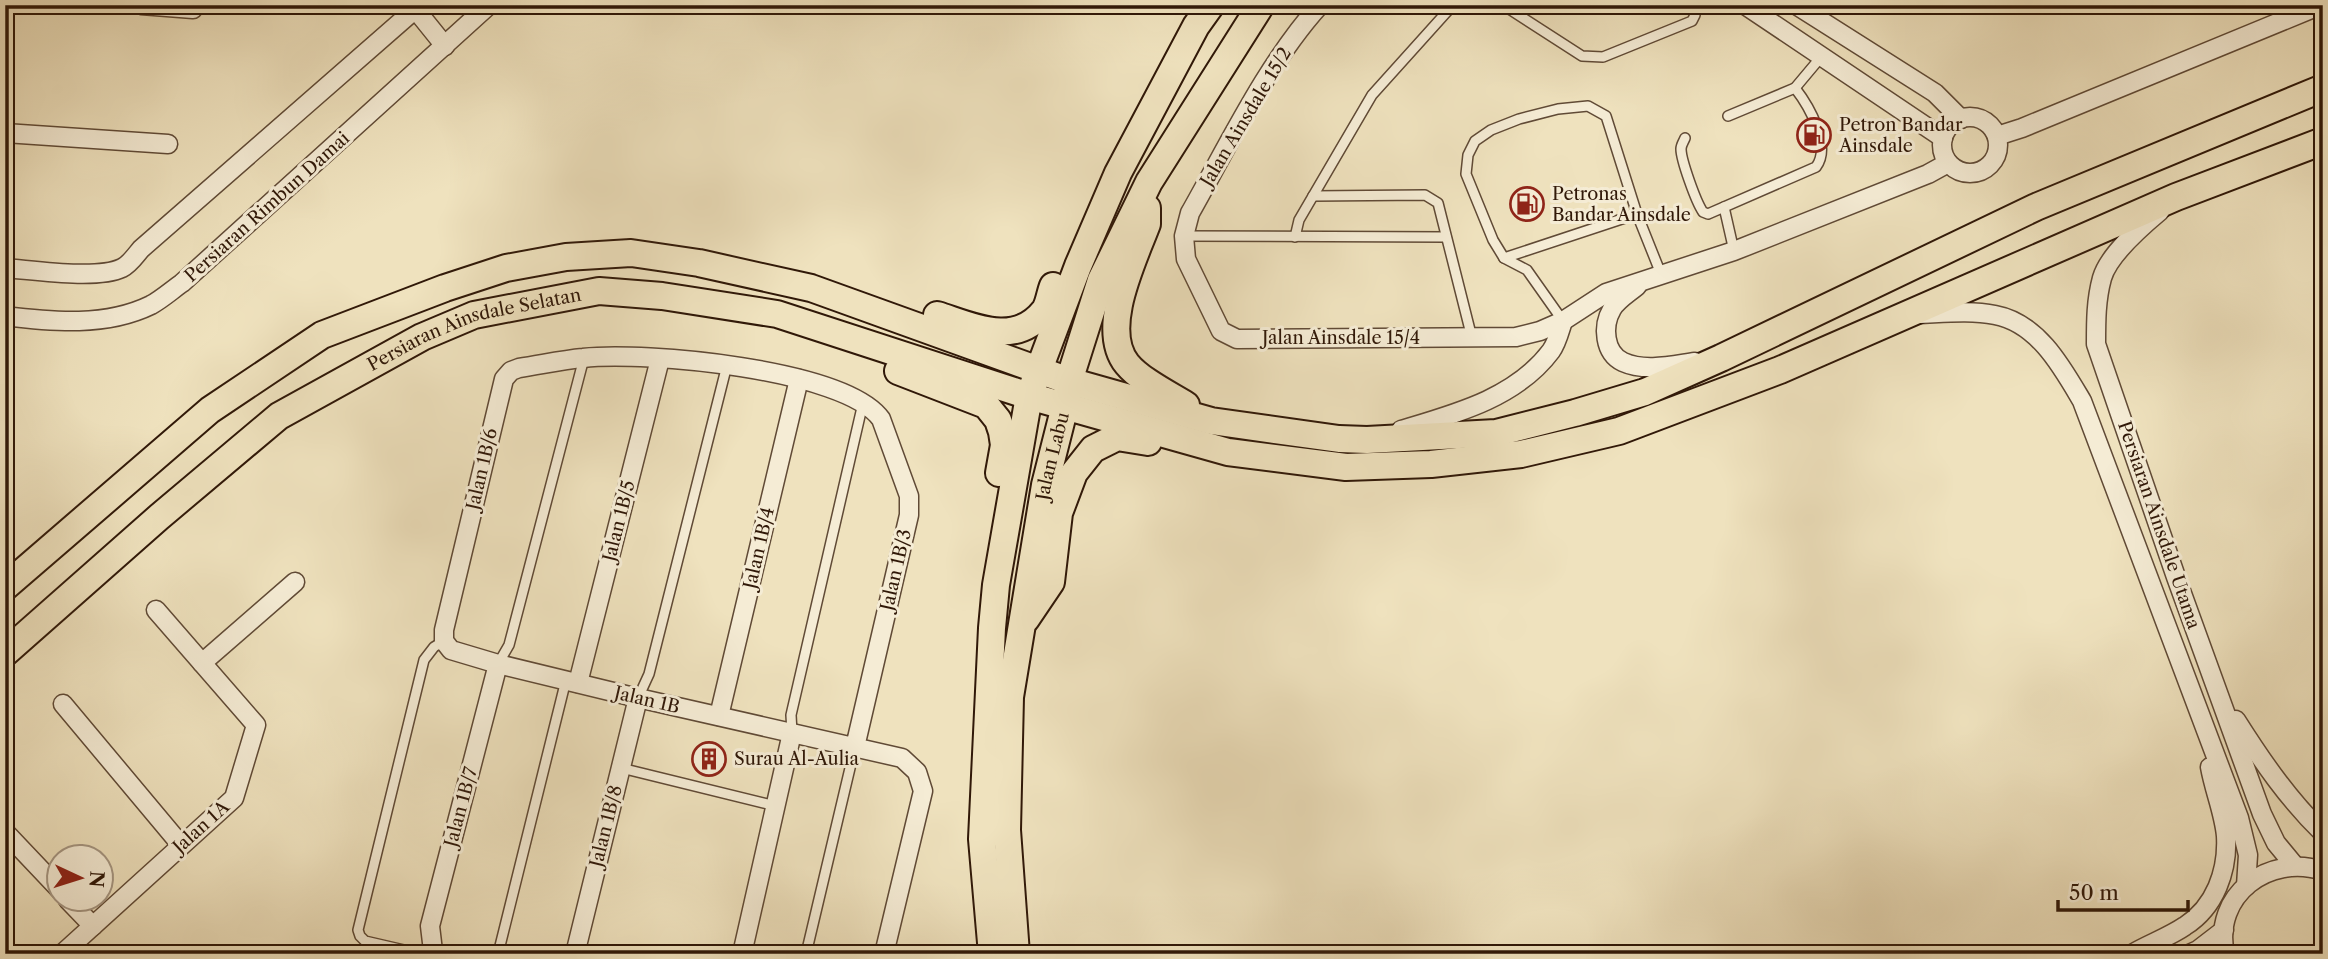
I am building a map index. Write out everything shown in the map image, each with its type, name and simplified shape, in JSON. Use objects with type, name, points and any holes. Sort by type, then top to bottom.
[{"type":"main road","name":"Jalan Labu","points":[[992,954],[982,839],[992,628],[996,585],[1029,396],[1078,267],[1118,173],[1196,26],[1211,5]]},
{"type":"main road","name":"Jalan Labu","points":[[1016,954],[1007,816],[1010,697],[1045,485],[1067,393],[1101,280],[1149,182],[1261,5]]},
{"type":"main road","points":[[1021,626],[1051,582],[1059,513],[1074,473],[1093,449],[1117,437],[1150,443],[1208,433],[1290,433],[1367,440],[1496,433],[1575,413],[1645,392],[2036,207],[2323,88]]},
{"type":"main road","points":[[1149,182],[1147,224],[1116,314],[1118,345],[1127,364],[1228,452],[1346,467],[1431,464],[1521,454],[1619,431],[1780,370],[2176,197],[2323,141]]},
{"type":"main road","points":[[843,299],[882,300],[986,332],[1012,332],[1027,325],[1045,310],[1072,239],[1091,201],[1118,173]]},
{"type":"main road","points":[[5,587],[209,410],[322,335],[445,288],[518,266],[566,257],[631,253],[699,263],[811,288],[1038,370],[1067,393],[1208,433]]},
{"type":"main road","name":"Persiaran Ainsdale Selatan","points":[[5,653],[159,517],[279,416],[422,337],[474,315],[599,291],[662,296],[776,314],[1029,396],[1067,393]]},
{"type":"main road","points":[[828,332],[908,376],[986,405],[998,419],[1004,445],[988,547],[986,585],[992,628]]},
{"type":"street","points":[[141,5],[193,9]]},
{"type":"street","name":"Persiaran Rimbun Damai","points":[[5,316],[62,323],[108,318],[151,305],[182,283],[489,5]]},
{"type":"street","name":"Jalan Ainsdale 15/2","points":[[1184,236],[1190,214],[1273,68],[1290,41],[1320,5]]},
{"type":"street","points":[[1745,5],[1943,138]]},
{"type":"street","points":[[1796,5],[1935,93],[1961,119]]},
{"type":"street","points":[[1997,136],[2320,5]]},
{"type":"street","points":[[5,268],[60,273],[103,272],[122,268],[416,7],[445,46]]},
{"type":"street","points":[[1978,118],[1986,122],[1997,136],[1994,161],[1980,172],[1963,173],[1948,163],[1944,155],[1943,138],[1947,130],[1961,119],[1978,118]]},
{"type":"street","points":[[5,133],[168,144]]},
{"type":"street","points":[[1721,358],[1658,367],[1623,362],[1610,351],[1605,330],[1612,308],[1642,282],[1734,251],[1928,174],[1948,163]]},
{"type":"street","name":"Persiaran Ainsdale Utama","points":[[2176,197],[2132,235],[2103,274],[2096,307],[2096,344],[2262,814],[2276,843],[2295,866]]},
{"type":"street","name":"Jalan Ainsdale 15/4","points":[[1184,236],[1186,259],[1221,331],[1237,339],[1516,337],[1563,321],[1606,293],[1642,282]]},
{"type":"street","name":"Persiaran Ainsdale Utama","points":[[1903,315],[1960,312],[1997,315],[2026,328],[2056,358],[2082,401],[2239,818],[2248,855],[2246,886]]},
{"type":"street","points":[[1367,440],[1460,413],[1517,383],[1553,349],[1563,321]]},
{"type":"street","name":"Jalan 1B/6","points":[[444,641],[444,630],[504,379],[511,371],[584,358],[660,359],[728,364],[799,379],[864,402]]},
{"type":"street","name":"Jalan 1B/5","points":[[572,682],[660,359]]},
{"type":"street","name":"Jalan 1B/4","points":[[719,716],[799,379]]},
{"type":"street","name":"Jalan 1B/3","points":[[855,747],[909,515],[909,496],[881,419],[874,409],[864,402]]},
{"type":"street","points":[[202,663],[295,582]]},
{"type":"street","name":"Jalan 1A","points":[[62,954],[234,798],[256,725],[156,610]]},
{"type":"street","name":"Jalan 1B","points":[[444,641],[451,650],[498,664],[902,758],[917,772],[923,791],[884,954]]},
{"type":"street","name":"Jalan 1B/7","points":[[435,952],[430,926],[498,664]]},
{"type":"street","points":[[2219,693],[2266,767],[2298,809],[2323,833]]},
{"type":"street","name":"Jalan 1B/8","points":[[575,954],[638,698]]},
{"type":"street","points":[[63,704],[181,845]]},
{"type":"street","points":[[2132,954],[2186,926],[2208,906],[2223,871],[2226,836],[2197,708]]},
{"type":"street","points":[[742,954],[792,733]]},
{"type":"street","points":[[5,832],[46,875]]},
{"type":"street","points":[[2225,954],[2224,930],[2228,914],[2235,898],[2246,886],[2269,871],[2295,866],[2323,871]]},
{"type":"street","points":[[81,914],[93,926]]},
{"type":"street","points":[[2189,954],[2224,930]]},
{"type":"lane","points":[[1294,237],[1299,220],[1372,95],[1453,5]]},
{"type":"lane","points":[[1503,5],[1582,56],[1592,58],[1603,57],[1692,21],[1695,15],[1693,5]]},
{"type":"lane","points":[[1728,116],[1795,88],[1821,57]]},
{"type":"lane","points":[[1685,138],[1681,147],[1682,156],[1697,204],[1708,214],[1816,167],[1821,161],[1821,149],[1813,116],[1795,88]]},
{"type":"lane","points":[[1563,321],[1527,270],[1504,258],[1493,240],[1466,174],[1468,155],[1475,141],[1492,130],[1519,119],[1558,109],[1588,106],[1606,116],[1637,214],[1661,274]]},
{"type":"lane","points":[[1313,196],[1425,195],[1438,203],[1472,338]]},
{"type":"lane","points":[[1724,207],[1734,251]]},
{"type":"lane","points":[[1504,258],[1637,214]]},
{"type":"lane","points":[[1184,236],[1446,237]]},
{"type":"lane","points":[[498,664],[509,645],[584,358]]},
{"type":"lane","points":[[638,698],[649,674],[728,364]]},
{"type":"lane","points":[[792,733],[791,715],[864,402]]},
{"type":"lane","points":[[435,952],[417,953],[365,941],[358,930],[424,660],[433,647],[444,641]]},
{"type":"lane","points":[[498,954],[572,682]]},
{"type":"lane","points":[[806,954],[855,747]]},
{"type":"lane","points":[[621,768],[776,806]]},
{"type":"place","name":"Petron Bandar Ainsdale","points":[[1814,135]]},
{"type":"place","name":"Petronas Bandar Ainsdale","points":[[1527,204]]},
{"type":"place","name":"Surau Al-Aulia","points":[[709,759]]}]
